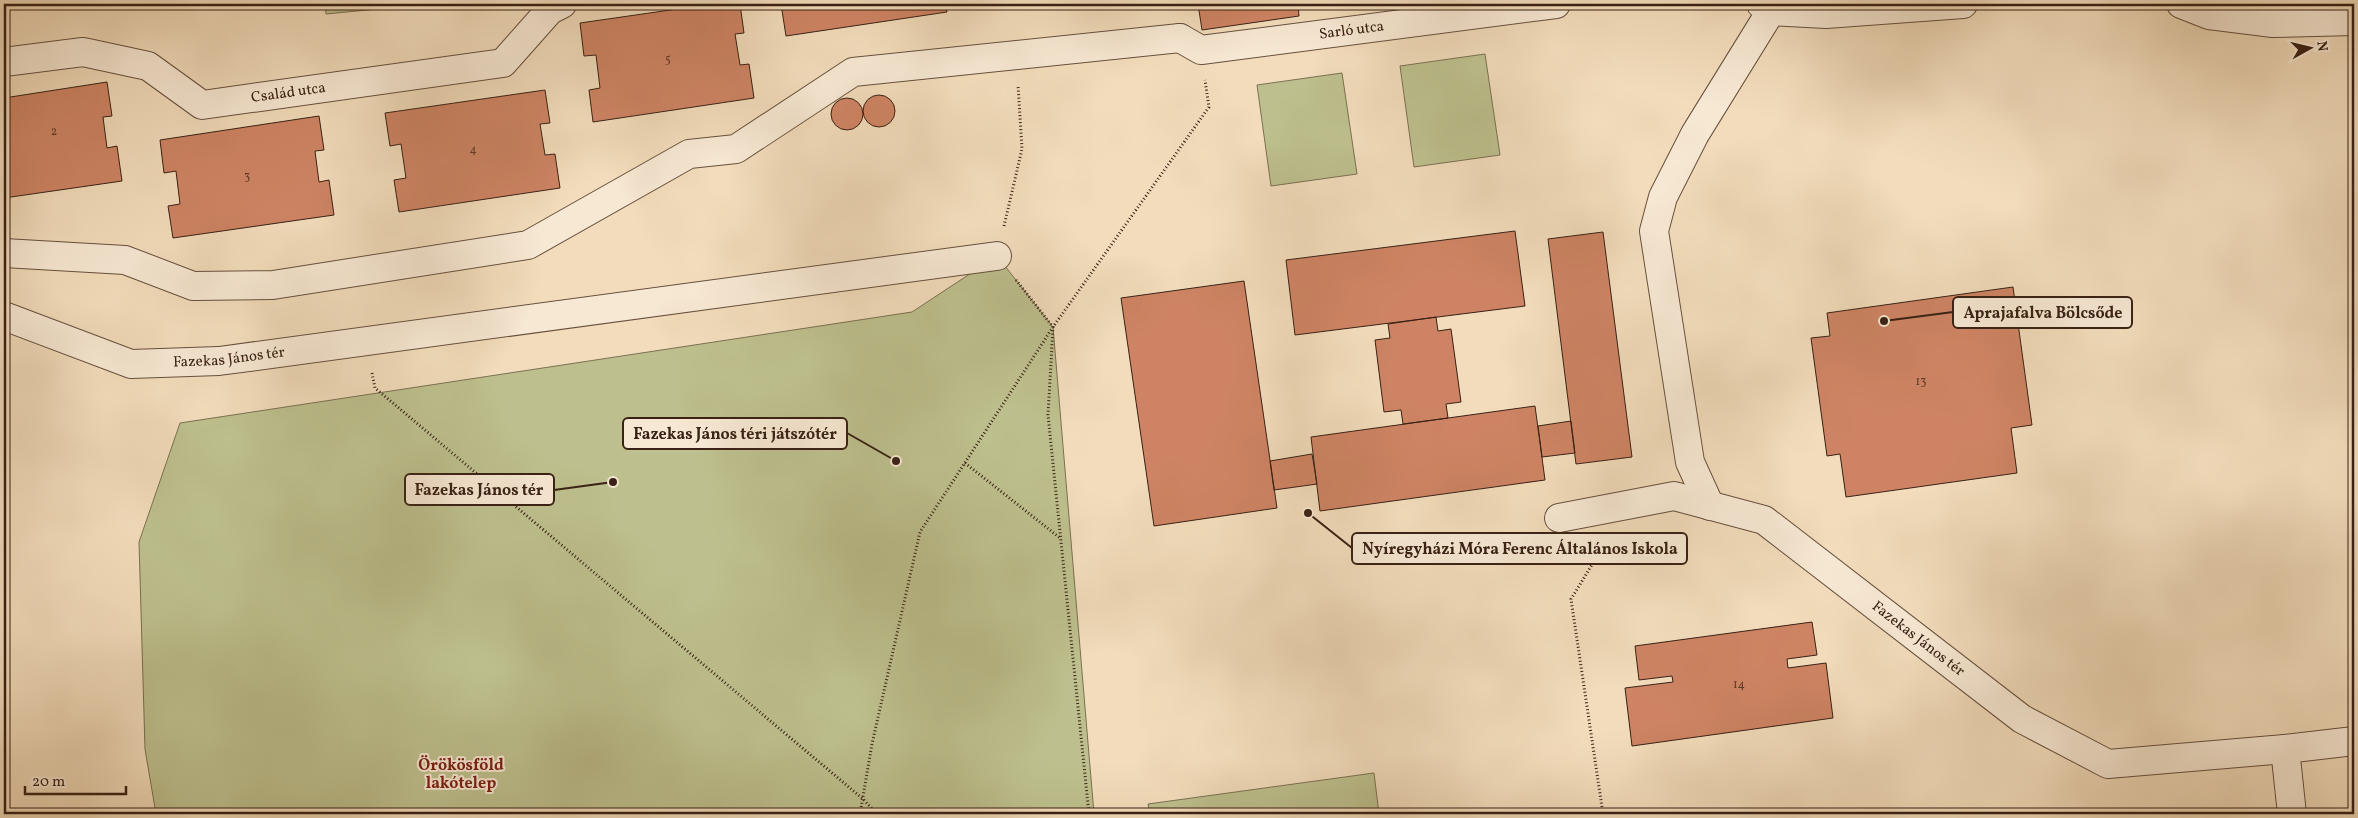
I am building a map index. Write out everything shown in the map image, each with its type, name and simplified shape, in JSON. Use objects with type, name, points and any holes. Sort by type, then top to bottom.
[{"type":"street","name":"Család utca","points":[[4,62],[84,52],[148,66],[202,105],[502,63],[550,10],[562,4]]},
{"type":"street","name":"Sarló utca","points":[[4,253],[125,260],[193,286],[273,285],[528,245],[689,154],[736,149],[853,72],[1016,55],[1190,44],[1556,4]]},
{"type":"street","points":[[1710,506],[1690,462],[1654,231],[1663,197],[1695,134],[1766,7],[1826,14],[1963,4]]},
{"type":"street","points":[[2181,4],[2209,15],[2273,23],[2354,21]]},
{"type":"street","name":"Fazekas János tér","points":[[4,316],[131,364],[219,361],[997,256]]},
{"type":"street","name":"Fazekas János tér","points":[[1559,518],[1674,496],[1764,520],[2022,719],[2108,764],[2285,750],[2354,741]]},
{"type":"street","points":[[2285,750],[2292,814]]},
{"type":"path","points":[[860,814],[872,744],[920,532],[1053,327],[1209,107],[1190,44]]},
{"type":"path","points":[[1016,55],[1022,149],[997,256],[1053,327],[1048,415],[1089,814]]},
{"type":"path","points":[[365,341],[375,388],[863,799],[877,814]]},
{"type":"path","points":[[965,463],[1060,538]]},
{"type":"path","points":[[1603,814],[1571,599],[1629,504]]},
{"type":"green space","points":[[325,4],[429,4],[326,14]]},
{"type":"green space","points":[[1485,54],[1500,155],[1414,167],[1400,66]]},
{"type":"green space","points":[[1342,73],[1357,174],[1271,186],[1257,85]]},
{"type":"green space","points":[[997,256],[1053,327],[1094,814],[156,814],[145,749],[139,542],[180,423],[912,312]]},
{"type":"green space","points":[[1374,773],[1379,814],[1150,814],[1148,804]]},
{"type":"building","points":[[712,4],[740,4],[744,33],[735,34],[740,65],[749,64],[754,98],[593,122],[589,90],[600,88],[596,55],[584,56],[580,23]]},
{"type":"building","points":[[781,4],[945,4],[947,12],[786,36]]},
{"type":"building","points":[[1198,4],[1298,4],[1299,16],[1202,30]]},
{"type":"building","points":[[107,82],[112,116],[103,117],[107,148],[117,146],[122,181],[4,198],[4,98]]},
{"type":"building","points":[[545,90],[550,123],[540,124],[545,155],[555,154],[560,188],[399,212],[394,180],[406,178],[401,144],[390,146],[385,113]]},
{"type":"building","points":[[879,95],[885,96],[890,100],[894,105],[894,117],[890,122],[885,126],[879,127],[873,126],[868,122],[864,117],[863,111],[864,105],[868,100],[873,96]]},
{"type":"building","points":[[847,98],[858,103],[863,114],[858,125],[847,130],[836,125],[831,114],[836,103]]},
{"type":"building","points":[[319,116],[324,150],[315,151],[319,182],[329,180],[334,215],[173,238],[168,206],[180,204],[176,171],[164,173],[160,140]]},
{"type":"building","points":[[1515,231],[1525,306],[1295,335],[1286,260]]},
{"type":"building","points":[[1603,232],[1632,457],[1576,464],[1548,239]]},
{"type":"building","points":[[1244,281],[1277,508],[1154,526],[1121,298]]},
{"type":"building","points":[[2013,287],[2032,425],[2011,428],[2017,473],[1846,497],[1840,454],[1827,456],[1811,338],[1830,336],[1827,313]]},
{"type":"building","points":[[1436,317],[1438,331],[1451,329],[1461,402],[1446,404],[1448,418],[1403,424],[1401,410],[1384,412],[1375,340],[1390,338],[1388,324]]},
{"type":"building","points":[[1535,406],[1545,480],[1320,511],[1311,437]]},
{"type":"building","points":[[1571,421],[1575,453],[1542,457],[1538,426]]},
{"type":"building","points":[[1312,454],[1317,484],[1274,490],[1270,461]]},
{"type":"building","points":[[1812,622],[1817,655],[1787,659],[1788,668],[1826,663],[1833,718],[1632,746],[1625,688],[1673,682],[1672,676],[1639,680],[1635,646]]},
{"type":"place","name":"Aprajafalva Bölcsőde","points":[[1884,321]]},
{"type":"place","name":"Fazekas János téri játszótér","points":[[896,461]]},
{"type":"place","name":"Fazekas János tér","points":[[613,482]]},
{"type":"place","name":"Nyíregyházi Móra Ferenc Általános Iskola","points":[[1308,513]]},
{"type":"district","name":"Örökösföld lakótelep","points":[[461,775]]}]
